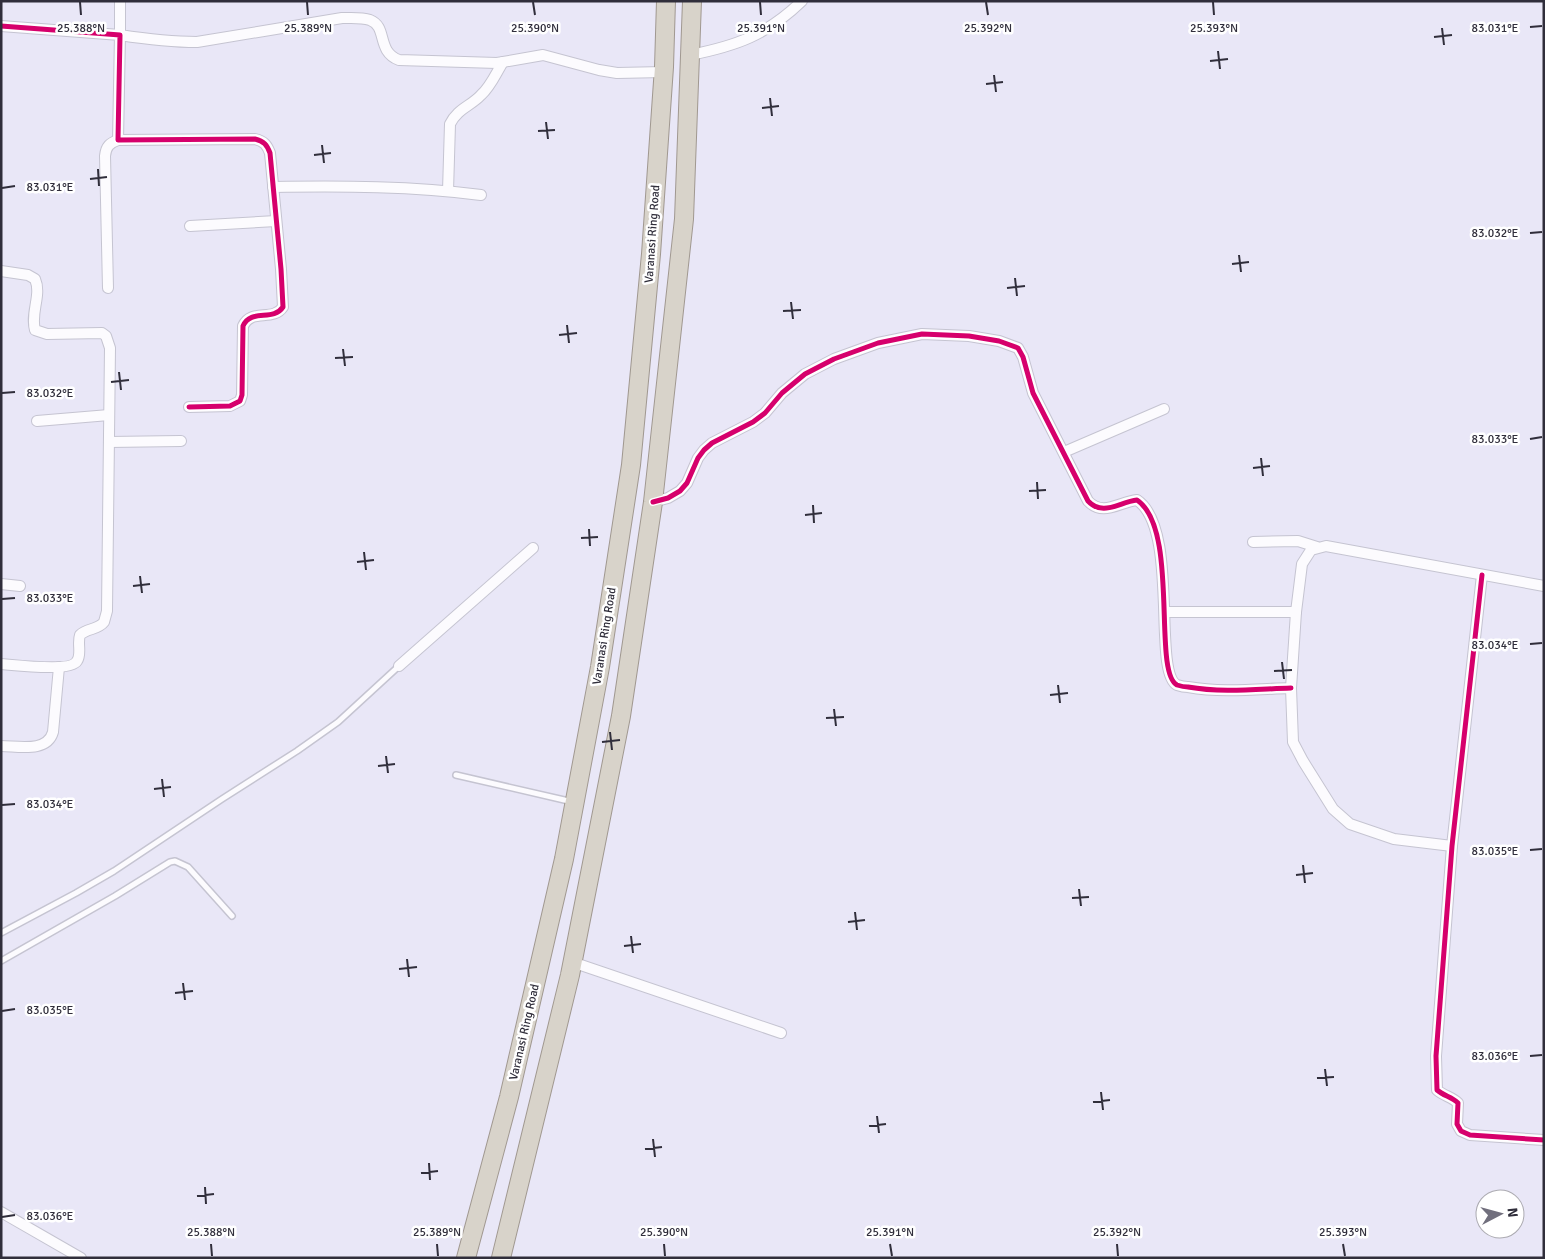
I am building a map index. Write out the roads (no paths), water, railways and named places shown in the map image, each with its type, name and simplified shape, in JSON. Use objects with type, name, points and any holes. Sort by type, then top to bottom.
[{"type":"highway","name":"Varanasi Ring Road","points":[[466,1258],[509,1097],[564,859],[600,667],[631,465],[651,254],[664,72],[666,1]]},
{"type":"highway","points":[[501,1258],[572,962],[621,716],[653,502],[684,219],[692,1]]},
{"type":"street","points":[[118,140],[120,1]]},
{"type":"street","points":[[690,55],[728,47],[744,41],[772,26],[802,1]]},
{"type":"street","points":[[1,26],[120,35],[161,41],[197,42],[342,18],[364,19],[372,20],[377,25],[387,52],[399,60],[503,62],[543,54],[599,70],[617,73],[664,72]]},
{"type":"street","points":[[448,190],[450,124],[460,110],[480,97],[487,89],[503,62]]},
{"type":"street","points":[[108,288],[105,156],[111,142],[118,140],[246,139],[262,141],[270,153],[283,307],[279,312],[252,317],[245,322],[242,331],[242,395],[240,401],[230,406],[189,407]]},
{"type":"street","points":[[273,187],[360,186],[448,190],[481,195]]},
{"type":"street","points":[[190,226],[276,222]]},
{"type":"street","points":[[1,271],[28,275],[35,279],[38,290],[34,319],[35,330],[47,334],[102,333],[106,336],[110,348],[106,617],[102,625],[87,630],[80,635],[77,663],[68,667],[1,664]]},
{"type":"street","points":[[653,502],[668,498],[680,491],[687,483],[698,458],[712,443],[743,429],[765,413],[782,393],[805,374],[834,359],[878,343],[922,334],[969,336],[999,341],[1018,348],[1023,357],[1033,392],[1088,501],[1093,507],[1100,509],[1130,500],[1137,500],[1145,506],[1154,523],[1158,540],[1165,612],[1167,667],[1170,679],[1177,685],[1206,690],[1291,688]]},
{"type":"street","points":[[1064,452],[1164,409]]},
{"type":"street","points":[[37,421],[109,415]]},
{"type":"street","points":[[109,442],[181,441]]},
{"type":"street","points":[[1253,542],[1298,541],[1317,547],[1339,547],[1544,586]]},
{"type":"street","points":[[1317,547],[1311,550],[1302,564],[1296,612],[1291,688],[1293,742],[1302,761],[1333,809],[1350,824],[1394,839],[1452,846]]},
{"type":"street","points":[[399,666],[533,548]]},
{"type":"street","points":[[1482,575],[1452,846],[1436,1056],[1437,1090],[1444,1096],[1453,1098],[1458,1103],[1457,1124],[1461,1131],[1470,1135],[1544,1140]]},
{"type":"street","points":[[1,584],[20,586]]},
{"type":"street","points":[[1165,612],[1296,612]]},
{"type":"street","points":[[1,746],[35,746],[50,740],[53,732],[59,667]]},
{"type":"street","points":[[572,962],[781,1033]]},
{"type":"street","points":[[1,1212],[81,1258]]},
{"type":"lane","points":[[1,933],[114,871],[297,751],[338,722],[399,666]]},
{"type":"lane","points":[[456,775],[574,802]]},
{"type":"lane","points":[[1,961],[170,862],[175,861],[188,867],[232,916]]}]
